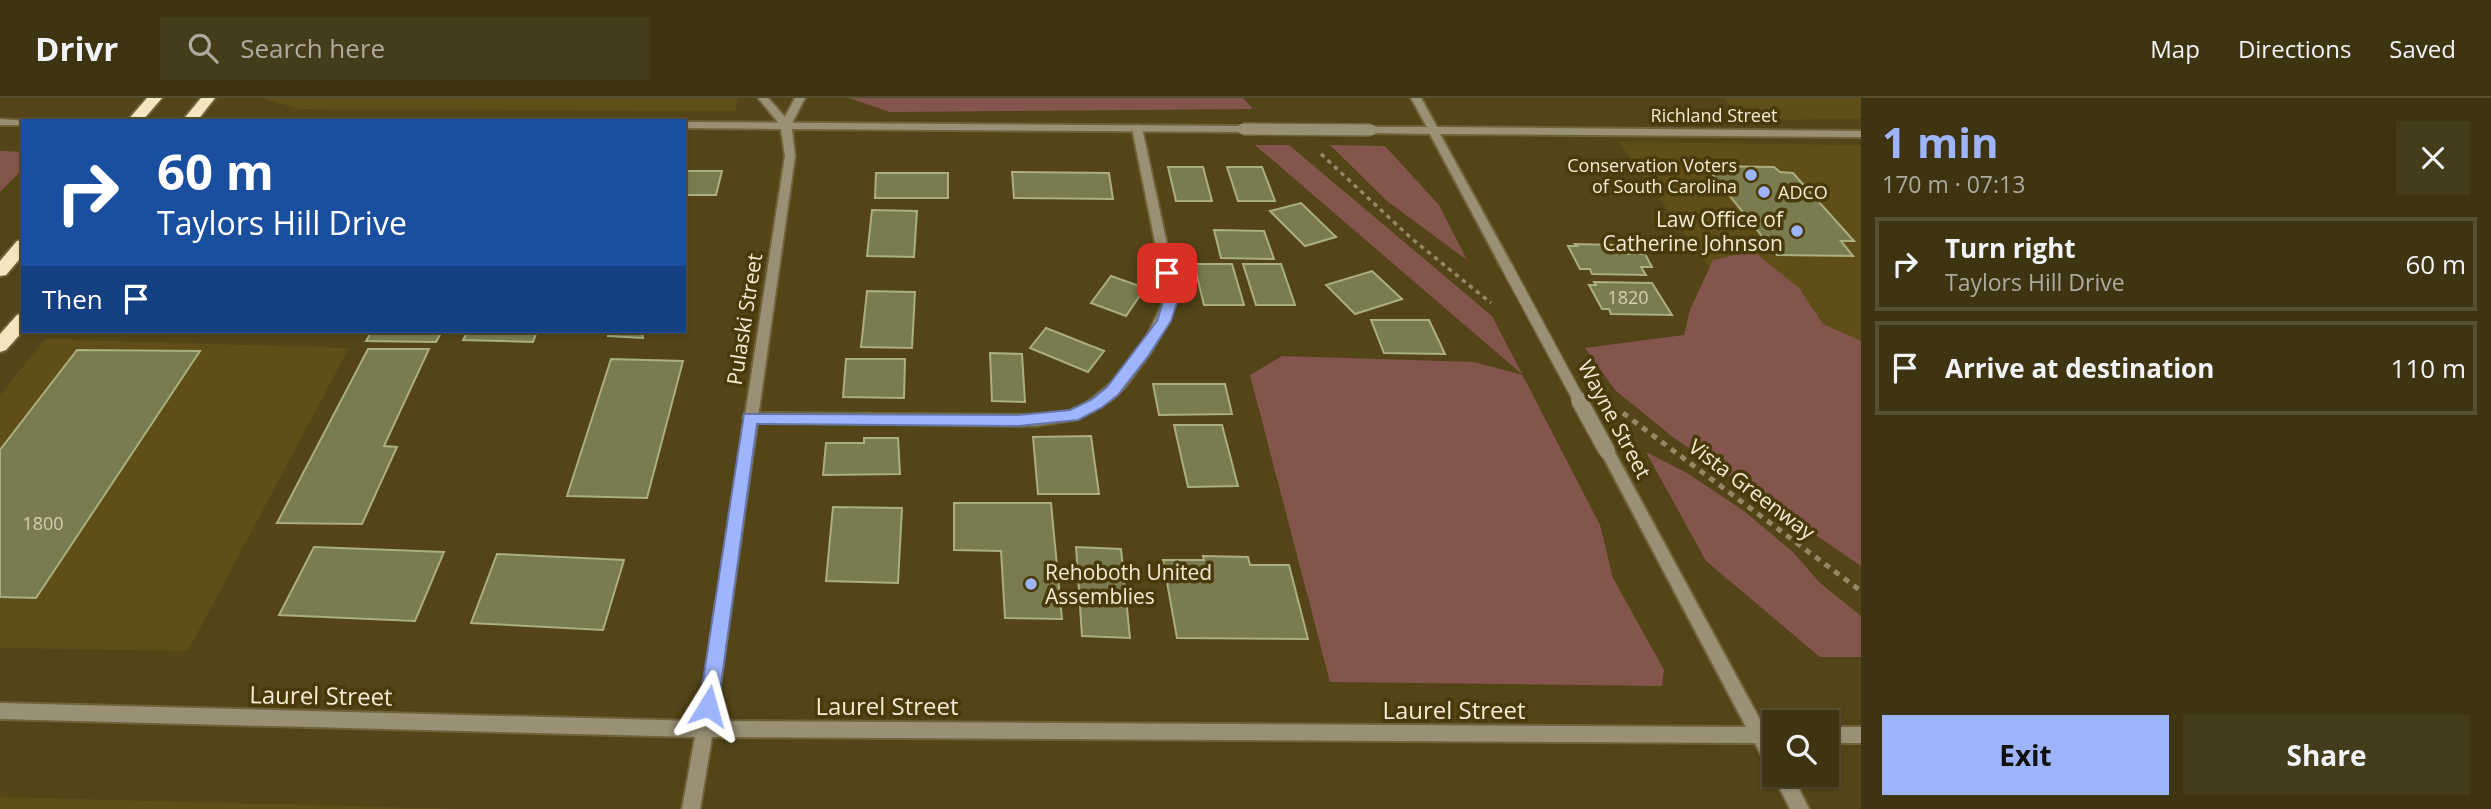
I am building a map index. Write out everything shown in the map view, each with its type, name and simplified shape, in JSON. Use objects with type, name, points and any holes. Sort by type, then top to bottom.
[{"type":"highway","points":[[136,119],[155,98]]},
{"type":"highway","points":[[191,119],[208,98]]},
{"type":"highway","points":[[0,271],[21,247]]},
{"type":"highway","points":[[0,346],[21,321]]},
{"type":"street","points":[[762,98],[786,125],[800,98]]},
{"type":"street","name":"Wayne Street","points":[[1416,98],[1607,452],[1762,726]]},
{"type":"street","points":[[0,122],[21,122]]},
{"type":"street","name":"Richland Street","points":[[686,125],[1861,134]]},
{"type":"street","name":"Pulaski Street","points":[[691,809],[790,156],[786,125]]},
{"type":"street","points":[[750,418],[1018,420],[1072,416],[1103,399],[1113,391],[1144,352],[1164,321],[1172,296],[1137,128]]},
{"type":"street","name":"Laurel Street","points":[[0,711],[705,729],[1762,735]]},
{"type":"street","points":[[1839,735],[1861,735]]},
{"type":"street","points":[[1788,787],[1800,809]]},
{"type":"path","points":[[1318,151],[1411,239],[1491,303]]},
{"type":"path","name":"Vista Greenway","points":[[1623,413],[1861,591]]},
{"type":"shaded area","points":[[262,98],[738,98],[735,111],[299,109]]},
{"type":"shaded area","points":[[849,98],[1243,98],[1253,109],[890,112]]},
{"type":"shaded area","points":[[1724,98],[1861,98],[1861,119],[1743,120]]},
{"type":"shaded area","points":[[1619,142],[1861,145],[1861,479],[1769,351]]},
{"type":"shaded area","points":[[1255,145],[1289,145],[1492,316],[1522,374]]},
{"type":"shaded area","points":[[1330,145],[1385,146],[1439,205],[1467,260],[1387,201]]},
{"type":"shaded area","points":[[0,151],[21,152],[21,171],[0,192]]},
{"type":"shaded area","points":[[1753,251],[1799,288],[1823,324],[1861,341],[1861,566],[1674,438],[1615,390],[1585,348],[1684,335],[1690,310],[1713,260]]},
{"type":"shaded area","points":[[45,339],[349,348],[188,651],[0,648],[0,395]]},
{"type":"shaded area","points":[[1282,356],[1474,362],[1522,375],[1600,525],[1613,578],[1664,670],[1662,686],[1330,682],[1250,375]]},
{"type":"shaded area","points":[[1646,452],[1687,473],[1744,511],[1793,552],[1819,582],[1861,616],[1861,657],[1820,657],[1706,561]]},
{"type":"shaded area","points":[[0,797],[461,809],[0,809]]},
{"type":"building","points":[[1706,166],[1774,167],[1780,172],[1793,173],[1854,241],[1841,241],[1853,256],[1777,255]]},
{"type":"building","points":[[1168,167],[1203,167],[1212,201],[1176,201]]},
{"type":"building","points":[[1227,167],[1262,167],[1275,201],[1238,201]]},
{"type":"building","points":[[686,171],[722,171],[716,195],[686,195]]},
{"type":"building","points":[[1012,172],[1109,173],[1113,199],[1014,198]]},
{"type":"building","points":[[876,173],[948,173],[948,198],[875,198]]},
{"type":"building","points":[[1301,203],[1336,237],[1305,246],[1270,211]]},
{"type":"building","points":[[872,210],[917,211],[914,257],[867,256]]},
{"type":"building","points":[[1214,230],[1264,231],[1274,259],[1221,258]]},
{"type":"building","points":[[1575,244],[1617,245],[1622,254],[1645,254],[1652,267],[1641,267],[1646,275],[1592,274],[1590,269],[1580,269],[1568,246],[1577,246]]},
{"type":"building","points":[[1194,264],[1232,264],[1244,305],[1204,305]]},
{"type":"building","points":[[1243,264],[1281,264],[1295,305],[1256,305]]},
{"type":"building","points":[[1372,271],[1402,299],[1355,314],[1326,285]]},
{"type":"building","points":[[1111,276],[1145,288],[1126,316],[1091,303]]},
{"type":"building","points":[[1594,282],[1652,283],[1672,315],[1611,314],[1609,309],[1602,309],[1589,285],[1596,285]]},
{"type":"building","points":[[867,291],[915,292],[912,348],[861,347]]},
{"type":"building","points":[[1371,320],[1429,320],[1445,354],[1384,353]]},
{"type":"building","points":[[1046,328],[1104,351],[1088,372],[1030,348]]},
{"type":"building","points":[[371,333],[441,333],[436,342],[366,341]]},
{"type":"building","points":[[467,333],[536,333],[533,342],[463,340]]},
{"type":"building","points":[[609,333],[642,333],[643,338],[608,336]]},
{"type":"building","points":[[368,349],[429,349],[384,446],[397,447],[362,524],[277,523]]},
{"type":"building","points":[[77,350],[200,351],[36,598],[0,597],[0,450]]},
{"type":"building","points":[[990,353],[1022,354],[1025,402],[992,401]]},
{"type":"building","points":[[611,359],[683,361],[647,498],[567,496]]},
{"type":"building","points":[[846,359],[905,359],[904,398],[843,397]]},
{"type":"building","points":[[1153,384],[1225,384],[1232,414],[1159,415]]},
{"type":"building","points":[[1174,425],[1222,425],[1238,486],[1188,487]]},
{"type":"building","points":[[1091,436],[1099,494],[1038,494],[1033,437]]},
{"type":"building","points":[[864,438],[898,438],[900,474],[823,475],[826,443],[864,443]]},
{"type":"building","name":"Rehoboth United Assemblies","points":[[954,503],[1051,503],[1062,619],[1005,618],[1001,551],[954,550]]},
{"type":"building","points":[[833,507],[902,508],[898,583],[826,581]]},
{"type":"building","points":[[314,547],[444,552],[415,621],[279,615]]},
{"type":"building","points":[[1076,547],[1121,549],[1130,638],[1082,636]]},
{"type":"building","points":[[497,554],[624,560],[603,630],[471,623]]},
{"type":"building","points":[[1203,556],[1248,557],[1250,565],[1289,565],[1308,639],[1177,638],[1163,560],[1204,560]]},
{"type":"place","name":"Conservation Voters of South Carolina","points":[[1751,175]]},
{"type":"place","name":"ADCO","points":[[1764,192]]},
{"type":"place","name":"Law Office of Catherine Johnson","points":[[1797,231]]},
{"type":"place","name":"Rehoboth United Assemblies","points":[[1031,584]]},
{"type":"route","points":[[708,706],[750,418],[1018,420],[1072,416],[1096,404],[1113,391],[1144,352],[1164,321],[1172,296],[1167,273]]}]
